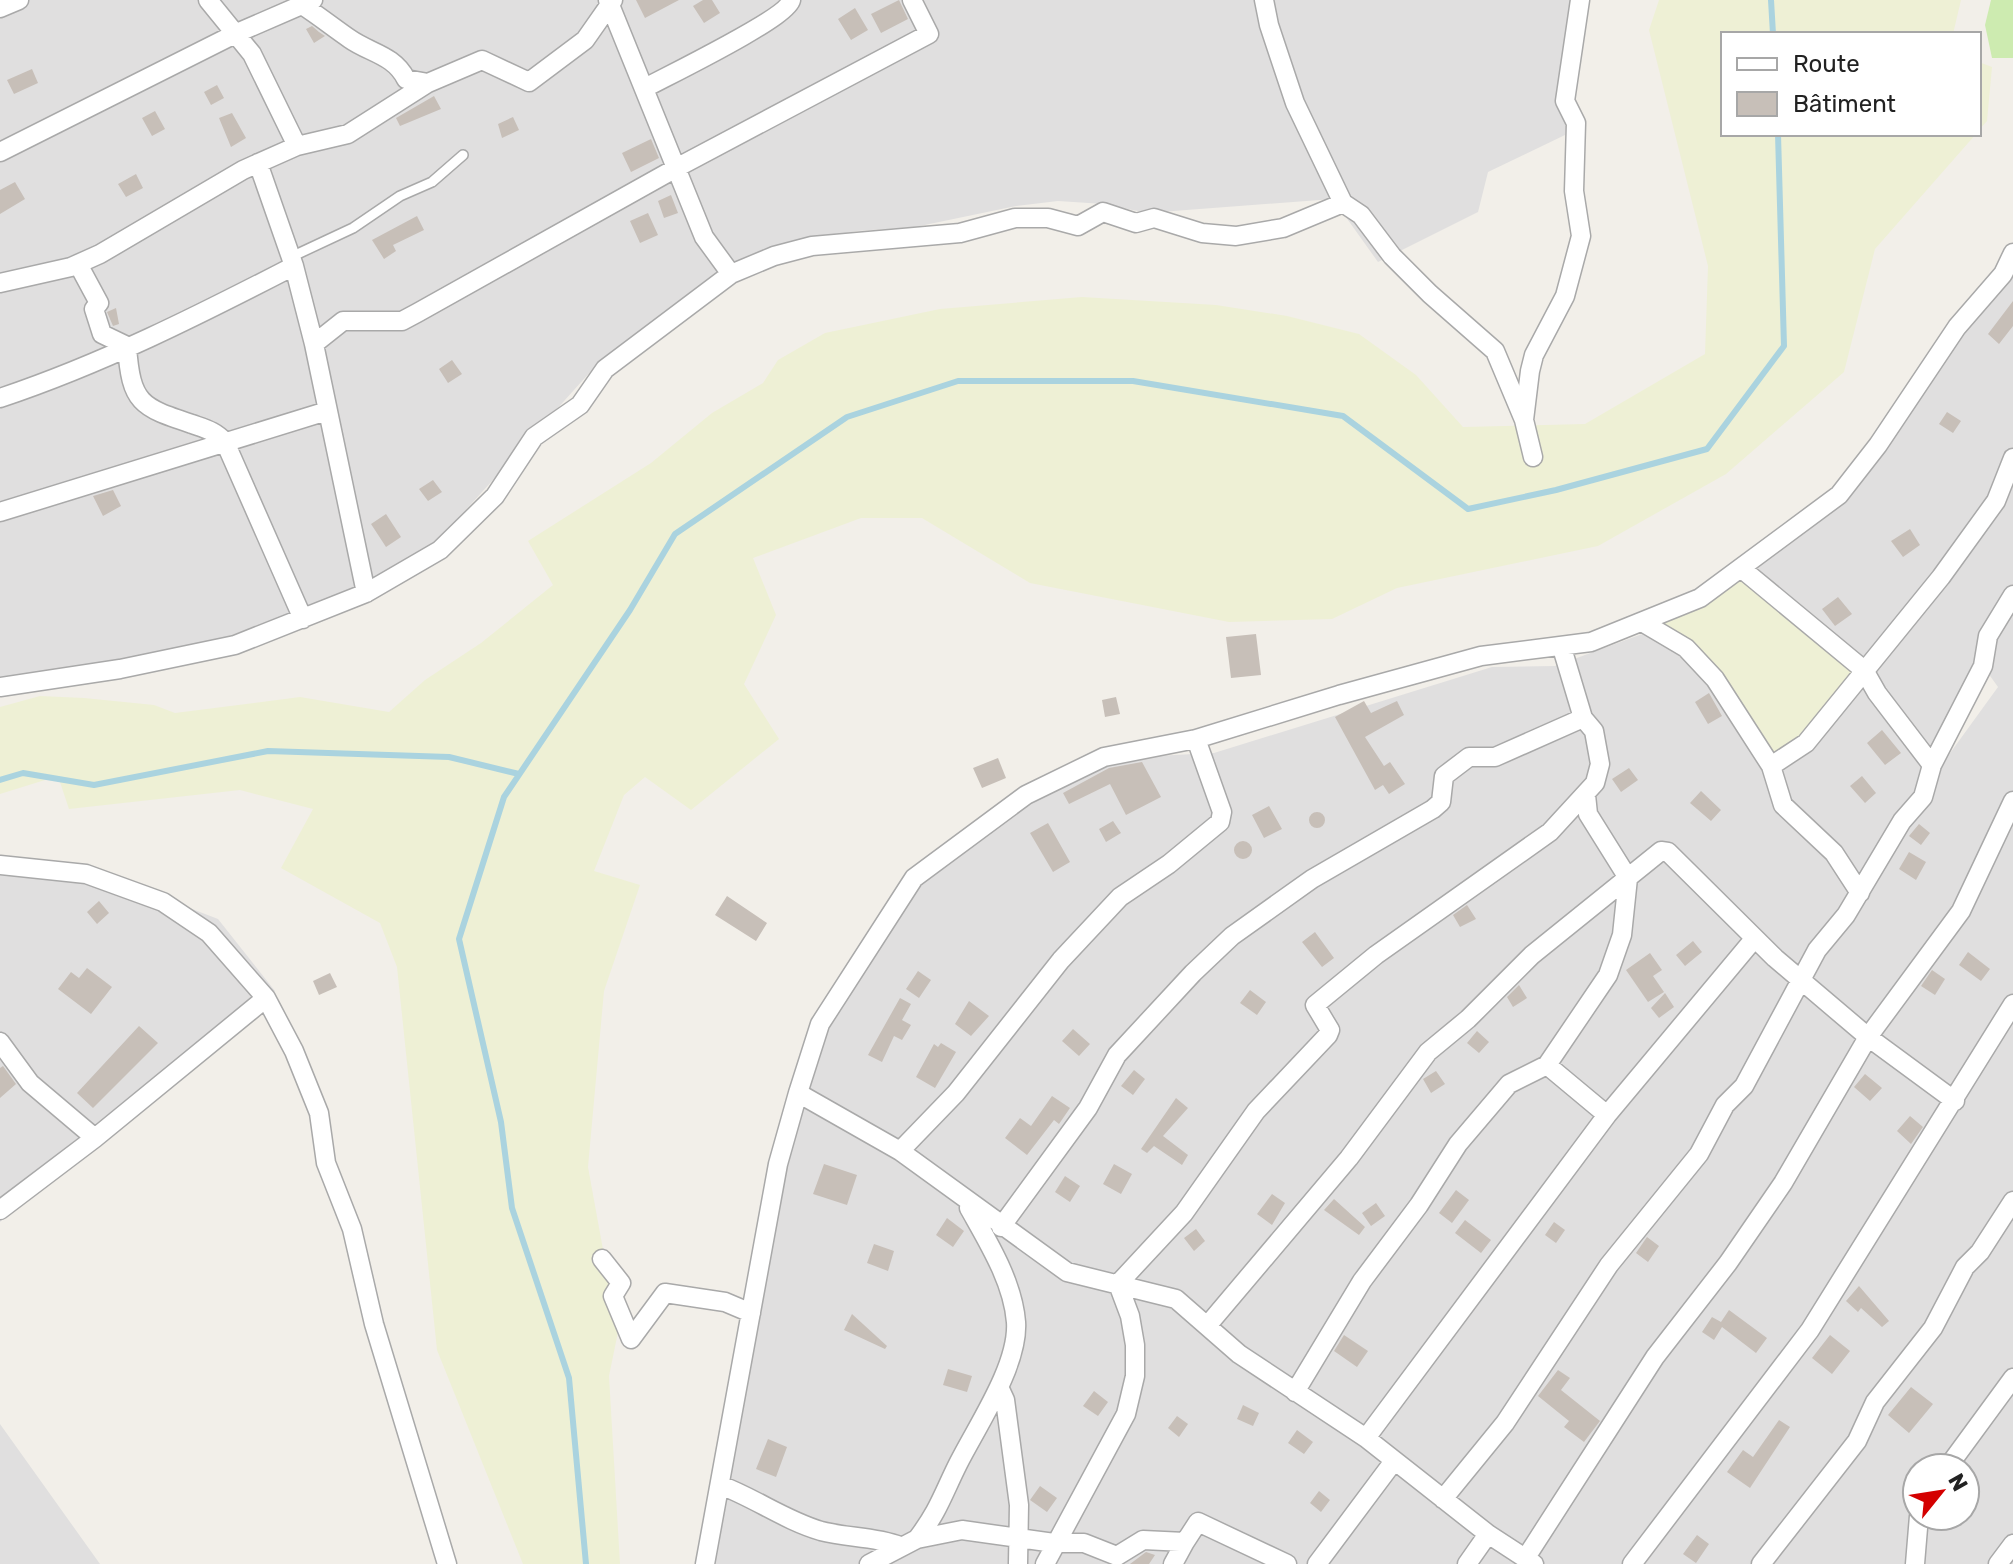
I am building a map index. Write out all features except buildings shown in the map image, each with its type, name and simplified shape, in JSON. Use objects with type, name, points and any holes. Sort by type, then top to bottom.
[{"type":"street","points":[[0,8],[19,0]]},
{"type":"street","points":[[208,0],[252,54],[297,146]]},
{"type":"street","points":[[645,88],[745,35],[787,9],[791,0]]},
{"type":"street","points":[[314,344],[343,321],[395,321],[410,317],[678,167],[929,34],[912,0]]},
{"type":"street","points":[[1264,0],[1269,25],[1295,103],[1343,203],[1361,215],[1392,256],[1430,294],[1495,351],[1524,420],[1533,457]]},
{"type":"street","points":[[1524,420],[1534,355],[1565,296],[1581,236],[1574,191],[1576,123],[1565,101],[1580,0]]},
{"type":"street","points":[[610,1],[704,237],[731,274]]},
{"type":"street","points":[[0,270],[8,282],[78,264],[214,185],[297,146],[348,134],[428,83],[482,60],[529,82],[585,40],[610,1]]},
{"type":"street","points":[[0,152],[237,33],[308,3],[352,41],[370,47],[399,66],[406,79],[428,83]]},
{"type":"street","points":[[258,163],[293,262],[314,344],[366,593]]},
{"type":"street","points":[[0,687],[201,654],[303,619],[366,593],[440,550],[495,496],[534,437],[580,405],[605,369],[731,274],[774,256],[812,246],[960,233],[1015,218],[1048,218],[1078,226],[1103,212],[1136,223],[1154,218],[1202,233],[1236,236],[1283,228],[1343,203]]},
{"type":"street","points":[[705,1564],[778,1164],[798,1093],[820,1024],[914,878],[1026,795],[1076,769],[1119,752],[1196,739],[1481,656],[1562,648],[1642,622],[1700,598],[1839,495],[1878,445],[1957,327],[2003,274],[2013,253]]},
{"type":"street","points":[[0,398],[221,306],[293,262]]},
{"type":"street","points":[[78,264],[99,303],[94,309],[102,334],[127,346]]},
{"type":"street","points":[[127,346],[132,384],[148,409],[211,430],[225,442],[303,619]]},
{"type":"street","points":[[0,512],[327,411]]},
{"type":"street","points":[[1771,766],[1806,743],[1941,577],[1996,501],[2013,458]]},
{"type":"street","points":[[1742,569],[1864,670],[1884,703],[1932,765]]},
{"type":"street","points":[[1443,1499],[1505,1423],[1635,1231],[1699,1154],[1725,1105],[1744,1086],[1817,950],[1860,893],[1902,821],[1923,797],[1932,765],[1983,666],[1988,636],[2013,595]]},
{"type":"street","points":[[1642,622],[1686,648],[1715,679],[1771,766],[1783,805],[1834,853],[1860,893]]},
{"type":"street","points":[[1118,1284],[1184,1213],[1256,1111],[1328,1035],[1330,1030],[1317,1009],[1318,1001],[1376,955],[1550,832],[1563,814],[1595,783],[1600,764],[1594,731],[1583,718],[1562,648]]},
{"type":"street","points":[[1001,1227],[1088,1108],[1117,1055],[1232,936],[1312,879],[1433,809],[1441,802],[1444,776],[1469,757],[1495,757],[1583,718]]},
{"type":"street","points":[[900,1151],[956,1093],[1061,960],[1120,897],[1169,864],[1220,822],[1222,812],[1196,739]]},
{"type":"street","points":[[1295,1392],[1362,1281],[1419,1205],[1458,1144],[1509,1084],[1547,1065],[1583,1016],[1617,954],[1628,878],[1588,814],[1586,795]]},
{"type":"street","points":[[798,1093],[900,1151],[1067,1272],[1176,1299],[1239,1354],[1366,1438],[1488,1534],[1530,1561],[1655,1357],[1728,1263],[1783,1183],[1868,1037],[1961,911],[2013,801]]},
{"type":"street","points":[[1207,1326],[1349,1158],[1428,1052],[1468,1019],[1532,955],[1655,855],[1668,852],[1754,939],[1868,1037],[1955,1101]]},
{"type":"street","points":[[0,865],[86,874],[163,902],[209,933],[266,998],[294,1051],[319,1113],[326,1163],[352,1229],[374,1324],[447,1564]]},
{"type":"street","points":[[1366,1438],[1607,1115],[1754,939]]},
{"type":"street","points":[[0,1210],[95,1138],[266,998]]},
{"type":"street","points":[[1632,1564],[1810,1330],[2013,1004]]},
{"type":"street","points":[[0,1042],[30,1083],[95,1138]]},
{"type":"street","points":[[1547,1065],[1607,1115]]},
{"type":"street","points":[[869,1564],[908,1542],[939,1510],[957,1465],[999,1387],[1016,1319],[990,1243],[964,1199]]},
{"type":"street","points":[[1761,1564],[1857,1441],[1875,1402],[1933,1328],[1965,1267],[1980,1252],[2013,1201]]},
{"type":"street","points":[[602,1259],[621,1283],[613,1296],[631,1339],[665,1293],[725,1302],[751,1313]]},
{"type":"street","points":[[1045,1564],[1126,1414],[1135,1376],[1135,1345],[1130,1316],[1118,1284]]},
{"type":"street","points":[[1959,1452],[2013,1378]]},
{"type":"street","points":[[999,1387],[1005,1400],[1017,1491],[1018,1564]]},
{"type":"street","points":[[1317,1564],[1394,1461]]},
{"type":"street","points":[[720,1485],[796,1523],[824,1532],[908,1542],[962,1530],[1054,1543],[1084,1543],[1111,1556],[1143,1540],[1185,1542]]},
{"type":"street","points":[[1173,1564],[1198,1522],[1287,1564]]},
{"type":"street","points":[[1915,1564],[1918,1532]]},
{"type":"street","points":[[1467,1564],[1488,1534]]},
{"type":"street","points":[[1998,1564],[2013,1544]]},
{"type":"lane","points":[[293,262],[353,228],[400,196],[432,182],[463,155]]},
{"type":"shaded area","points":[[0,0],[1589,0],[1565,135],[1488,172],[1478,212],[1378,262],[1333,199],[1147,213],[1104,204],[1058,201],[1016,206],[915,227],[857,231],[773,246],[739,261],[601,360],[436,543],[361,586],[198,648],[0,681]]},
{"type":"shaded area","points":[[2013,253],[2013,1564],[713,1564],[785,1173],[802,1106],[828,1031],[918,885],[1036,797],[1116,758],[1214,753],[1492,667],[1555,666],[1645,633],[1674,645],[1710,686],[1767,774],[1800,756],[1864,683],[1922,763],[1940,767],[1998,687],[1983,666],[1932,765],[1877,693],[1864,670],[1742,569],[1839,495],[1957,327],[2003,274]]},
{"type":"shaded area","points":[[0,871],[94,871],[218,919],[275,991],[0,1222]]},
{"type":"shaded area","points":[[0,1424],[100,1564],[0,1564]]},
{"type":"green space","points":[[1659,0],[1961,0],[1953,32],[1721,32],[1721,136],[1974,136],[1875,249],[1844,372],[1726,474],[1598,546],[1397,588],[1332,619],[1229,622],[1030,583],[922,518],[861,518],[753,558],[776,615],[744,684],[779,739],[691,810],[645,777],[624,795],[594,871],[640,885],[604,991],[588,1167],[618,1332],[609,1376],[620,1564],[523,1564],[437,1350],[397,967],[380,923],[281,868],[313,809],[240,790],[69,809],[58,776],[0,794],[0,707],[40,696],[154,705],[175,713],[300,697],[389,712],[425,680],[481,643],[553,585],[528,541],[651,463],[712,413],[763,383],[778,360],[825,333],[940,309],[1082,297],[1216,305],[1287,316],[1359,334],[1416,375],[1463,427],[1585,424],[1705,354],[1708,266],[1649,30]]},
{"type":"green space","points":[[1991,0],[2013,0],[2013,58],[1992,58],[1985,25]]},
{"type":"green space","points":[[1981,63],[1992,67],[1987,121],[1981,128]]},
{"type":"green space","points":[[1742,569],[1864,670],[1817,730],[1771,766],[1715,679],[1642,622]]},
{"type":"waterway","points":[[1771,0],[1773,32]]},
{"type":"waterway","points":[[586,1564],[569,1378],[512,1208],[501,1122],[459,939],[504,797],[630,610],[675,534],[847,417],[958,381],[1133,381],[1343,416],[1468,509],[1556,490],[1707,449],[1784,346],[1778,136]]},
{"type":"waterway","points":[[0,780],[23,773],[94,785],[268,751],[449,757],[519,774]]}]
